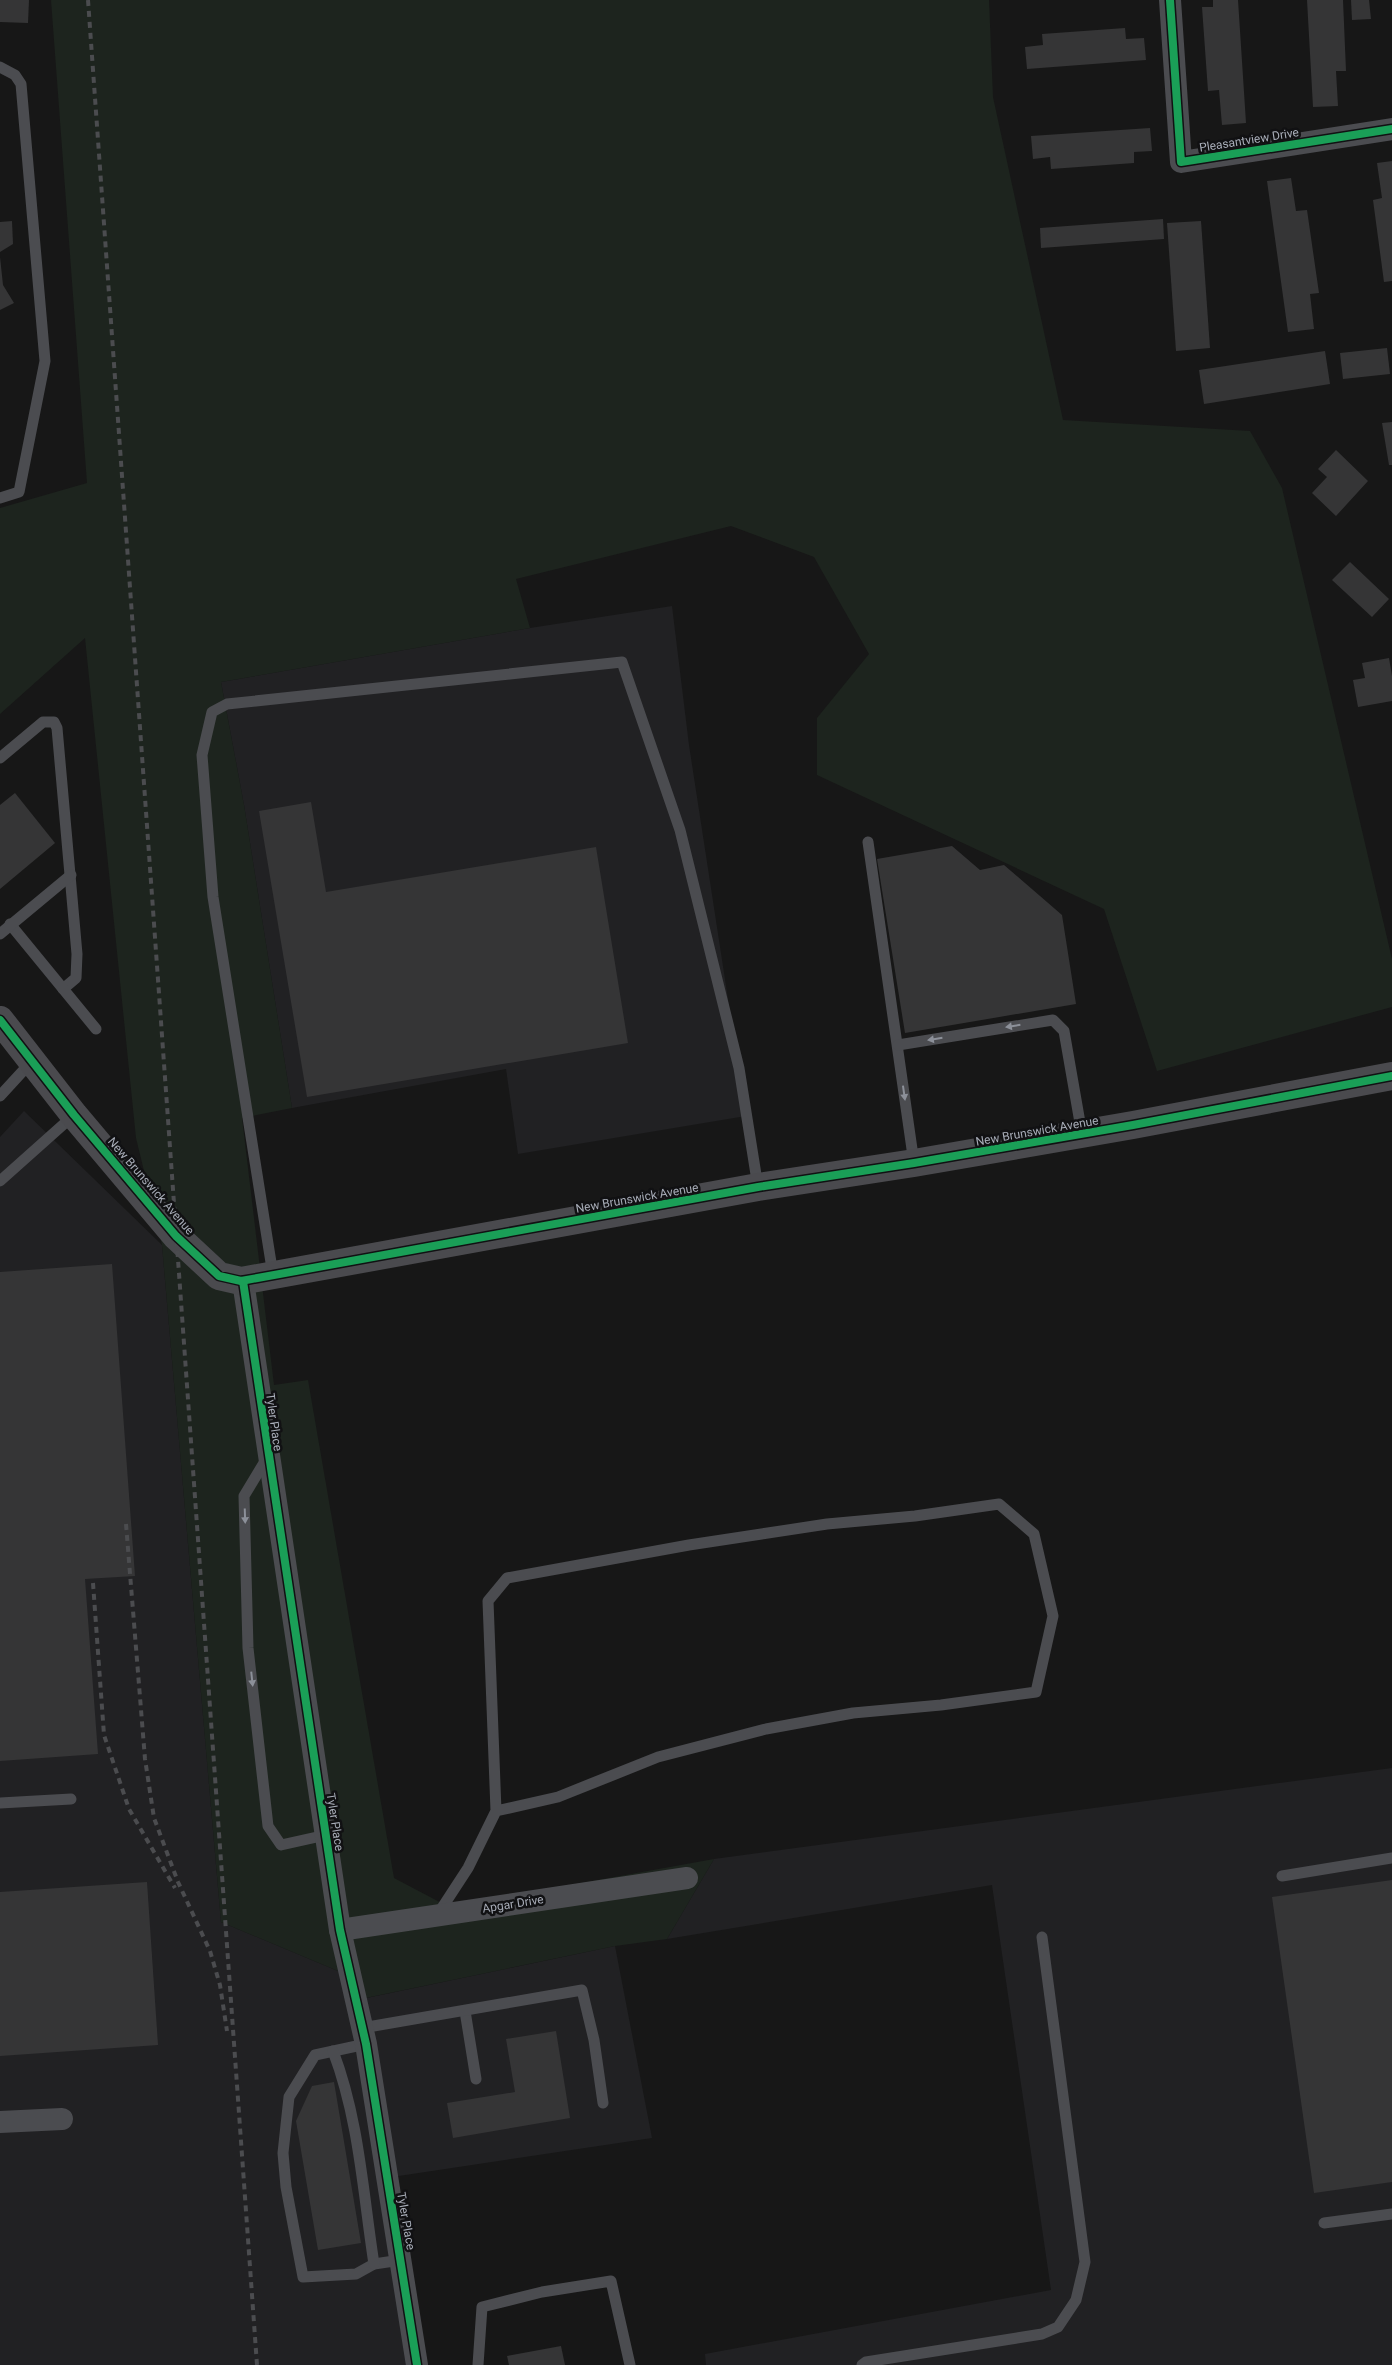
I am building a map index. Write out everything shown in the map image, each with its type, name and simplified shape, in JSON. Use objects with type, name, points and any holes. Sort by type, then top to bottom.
[{"type":"street","name":"Pleasantview Drive","points":[[1170,0],[1181,162],[1392,129]]},
{"type":"street","name":"New Brunswick Avenue","points":[[0,1020],[74,1115],[176,1236],[220,1276],[243,1281],[758,1187],[1082,1134],[1392,1076]]},
{"type":"street","name":"Tyler Place","points":[[243,1281],[340,1930],[364,2036],[402,2260],[417,2365]]},
{"type":"street","name":"Apgar Drive","points":[[340,1930],[687,1878]]},
{"type":"street","points":[[0,2122],[62,2119]]},
{"type":"lane","points":[[0,67],[15,75],[21,84],[45,361],[19,492],[0,498]]},
{"type":"lane","points":[[273,1276],[213,897],[202,755],[212,712],[227,704],[622,662],[680,830],[739,1068],[758,1187]]},
{"type":"lane","points":[[0,758],[43,722],[54,722],[57,728],[77,962],[76,978],[63,989]]},
{"type":"lane","points":[[868,842],[914,1163]]},
{"type":"lane","points":[[0,934],[70,875]]},
{"type":"lane","points":[[10,924],[96,1029]]},
{"type":"lane","points":[[898,1045],[1053,1020],[1064,1031],[1082,1134]]},
{"type":"lane","points":[[0,1096],[33,1060]]},
{"type":"lane","points":[[0,1180],[74,1115]]},
{"type":"lane","points":[[268,1457],[244,1496],[248,1648],[268,1826],[281,1845],[326,1835]]},
{"type":"lane","points":[[437,1916],[468,1868],[496,1811],[488,1601],[507,1578],[689,1545],[818,1525],[915,1516],[998,1504],[1034,1534],[1053,1616],[1036,1692],[941,1705],[853,1713],[766,1728],[658,1757],[558,1797],[496,1811]]},
{"type":"lane","points":[[0,1803],[71,1799]]},
{"type":"lane","points":[[1282,1876],[1392,1858]]},
{"type":"lane","points":[[862,2365],[866,2362],[1042,2334],[1058,2327],[1076,2300],[1085,2262],[1042,1937]]},
{"type":"lane","points":[[402,2260],[374,2264],[356,2274],[303,2277],[286,2187],[283,2153],[289,2097],[315,2055],[334,2051],[364,2036],[465,2011],[512,2000],[582,1990],[594,2040],[603,2102]]},
{"type":"lane","points":[[465,2011],[476,2079]]},
{"type":"lane","points":[[334,2051],[342,2074],[360,2158],[374,2264]]},
{"type":"lane","points":[[1324,2223],[1392,2214]]},
{"type":"lane","points":[[478,2365],[482,2307],[542,2292],[611,2281],[630,2365]]},
{"type":"shaded area","points":[[51,0],[989,0],[993,97],[1063,420],[1250,431],[1282,488],[1392,959],[1392,1007],[1157,1071],[1104,909],[817,775],[817,718],[869,654],[814,557],[731,526],[516,579],[530,628],[221,682],[244,805],[292,1108],[242,1118],[274,1385],[308,1380],[394,1878],[449,1907],[714,1859],[667,1939],[615,1946],[351,2001],[350,1976],[221,1922],[162,1245],[136,1138],[85,638],[0,714],[0,508],[87,483]]},
{"type":"shaded area","points":[[672,606],[689,745],[746,1116],[518,1154],[506,1069],[292,1108],[244,805],[221,682],[530,628]]},
{"type":"shaded area","points":[[24,1111],[162,1245],[221,1922],[350,1976],[352,2001],[615,1946],[652,2138],[392,2177],[421,2365],[0,2365],[0,1137]]},
{"type":"shaded area","points":[[1392,1768],[1392,2365],[706,2365],[705,2354],[1051,2290],[992,1885],[667,1939],[714,1859]]},
{"type":"building","points":[[0,0],[29,0],[28,23],[0,22]]},
{"type":"building","points":[[1213,0],[1238,0],[1246,123],[1222,125],[1219,90],[1208,91],[1202,7],[1213,7]]},
{"type":"building","points":[[1307,0],[1343,0],[1346,71],[1336,71],[1338,106],[1313,107]]},
{"type":"building","points":[[1351,0],[1369,0],[1371,19],[1352,20]]},
{"type":"building","points":[[1125,28],[1126,39],[1144,38],[1146,60],[1027,69],[1025,47],[1043,45],[1042,34]]},
{"type":"building","points":[[1150,128],[1152,151],[1134,152],[1134,163],[1051,169],[1050,157],[1033,159],[1031,136]]},
{"type":"building","points":[[1392,161],[1392,281],[1384,282],[1373,200],[1382,198],[1377,163]]},
{"type":"building","points":[[1291,178],[1296,211],[1307,210],[1319,293],[1310,294],[1314,329],[1288,332],[1267,181]]},
{"type":"building","points":[[1163,219],[1164,239],[1041,248],[1040,228]]},
{"type":"building","points":[[12,221],[13,244],[0,252],[0,222]]},
{"type":"building","points":[[1201,221],[1210,348],[1176,351],[1167,223]]},
{"type":"building","points":[[0,257],[3,285],[14,303],[0,310]]},
{"type":"building","points":[[1387,348],[1390,374],[1343,379],[1340,353]]},
{"type":"building","points":[[1325,351],[1330,384],[1204,404],[1199,370]]},
{"type":"building","points":[[1392,422],[1392,465],[1389,465],[1382,423]]},
{"type":"building","points":[[1336,450],[1368,481],[1336,516],[1312,493],[1327,477],[1318,469]]},
{"type":"building","points":[[1350,562],[1389,599],[1372,617],[1332,580]]},
{"type":"building","points":[[1389,658],[1392,676],[1392,701],[1358,707],[1353,680],[1365,678],[1362,663]]},
{"type":"building","points":[[15,793],[55,843],[0,889],[0,805]]},
{"type":"building","points":[[311,802],[326,892],[596,847],[628,1043],[307,1097],[259,811]]},
{"type":"building","points":[[952,846],[980,870],[1004,865],[1062,915],[1076,1004],[905,1033],[877,859]]},
{"type":"building","points":[[112,1264],[135,1576],[85,1579],[98,1754],[0,1761],[0,1272]]},
{"type":"building","points":[[1392,1880],[1392,2182],[1314,2193],[1272,1897]]},
{"type":"building","points":[[147,1882],[158,2045],[0,2056],[0,1892]]},
{"type":"building","points":[[556,2031],[570,2118],[453,2138],[447,2103],[515,2092],[506,2039]]},
{"type":"building","points":[[334,2082],[361,2243],[318,2250],[296,2121],[312,2086]]},
{"type":"building","points":[[561,2346],[565,2365],[509,2365],[507,2356]]},
{"type":"railway","points":[[88,0],[257,2365]]},
{"type":"railway","points":[[126,1524],[145,1759],[154,1818],[178,1882],[210,1951],[220,1985],[227,2031]]},
{"type":"railway","points":[[93,1583],[104,1735],[129,1809],[175,1888]]},
{"type":"cycle path","points":[[1170,0],[1181,162],[1392,129]]},
{"type":"cycle path","points":[[0,1020],[74,1115],[176,1236],[219,1276],[241,1281],[758,1187],[914,1163],[1133,1125],[1392,1076]]},
{"type":"cycle path","points":[[243,1281],[340,1930],[366,2044],[417,2365]]}]
